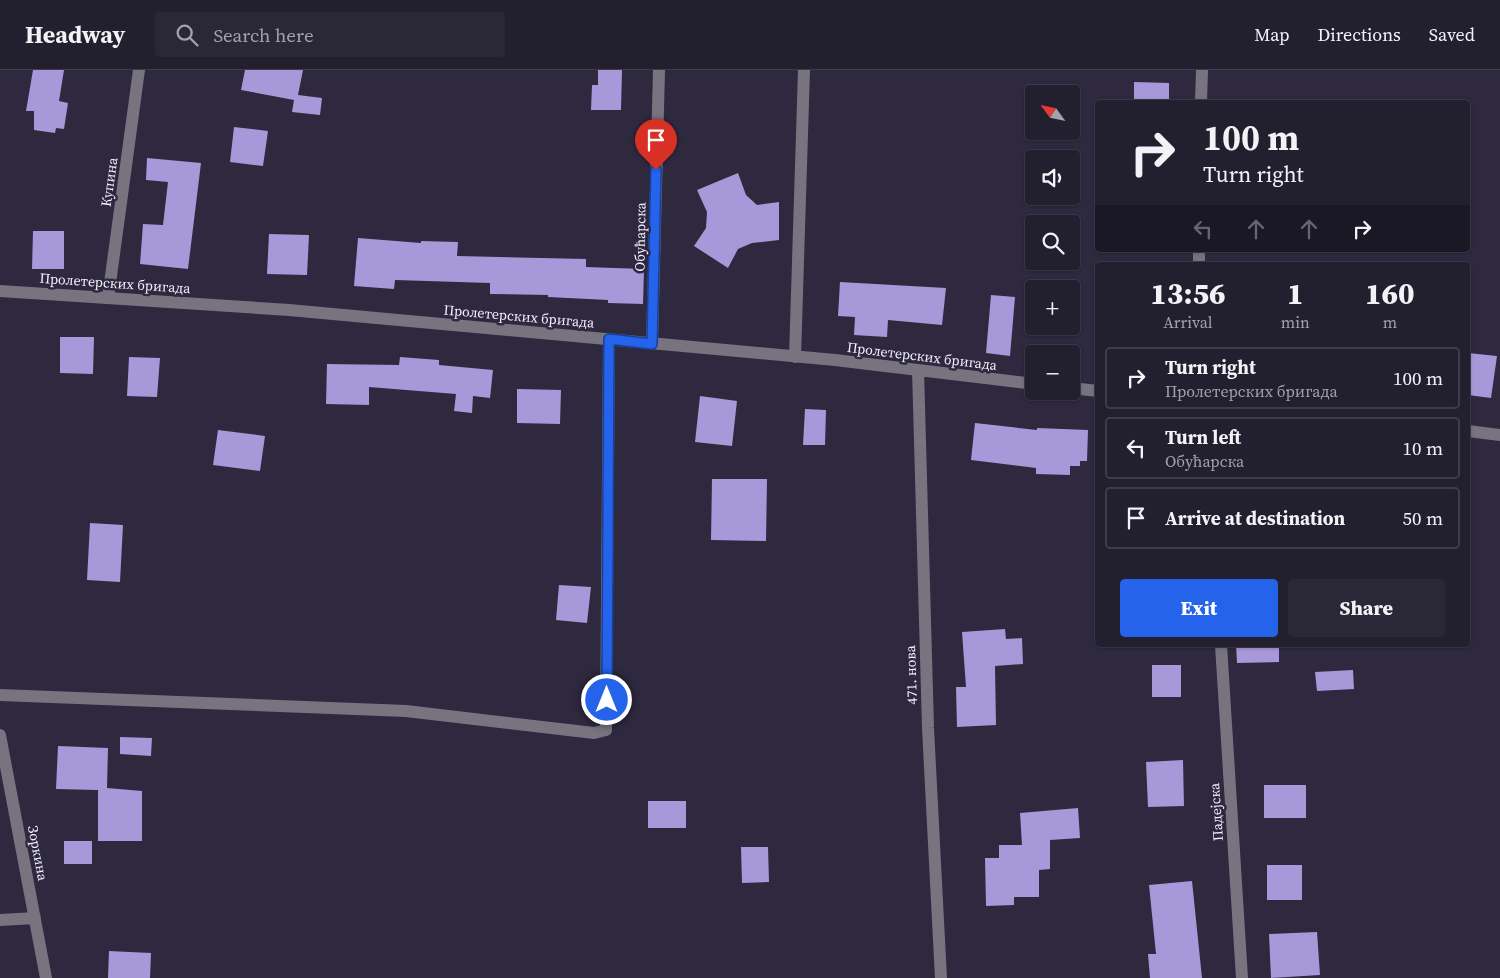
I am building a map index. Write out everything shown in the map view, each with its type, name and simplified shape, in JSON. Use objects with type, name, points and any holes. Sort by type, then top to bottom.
[{"type":"street","name":"Купина","points":[[108,298],[139,70]]},
{"type":"street","name":"Обућарска","points":[[652,344],[659,70]]},
{"type":"street","points":[[795,357],[804,70]]},
{"type":"street","points":[[1201,100],[1202,70]]},
{"type":"street","name":"Пролетерских бригада","points":[[0,291],[289,310],[795,357],[1025,383]]},
{"type":"street","points":[[0,695],[406,711],[594,733],[606,730],[609,339]]},
{"type":"street","name":"471. нова","points":[[918,370],[928,728],[940,978]]},
{"type":"street","points":[[1080,389],[1095,392]]},
{"type":"street","points":[[1470,432],[1500,435]]},
{"type":"street","name":"Падејска","points":[[1221,647],[1242,978]]},
{"type":"street","name":"Зоркина","points":[[0,734],[46,978]]},
{"type":"street","points":[[0,920],[35,918]]},
{"type":"building","points":[[33,70],[64,70],[59,101],[68,103],[64,129],[56,128],[55,133],[34,130],[34,111],[26,111]]},
{"type":"building","points":[[245,70],[303,70],[298,95],[322,98],[320,115],[292,112],[294,100],[241,90]]},
{"type":"building","points":[[598,70],[622,70],[621,110],[591,110],[592,85],[598,85]]},
{"type":"building","points":[[1134,82],[1169,83],[1169,100],[1134,100]]},
{"type":"building","points":[[234,127],[268,131],[263,166],[230,162]]},
{"type":"building","points":[[147,158],[201,163],[188,269],[140,264],[143,224],[163,225],[168,182],[146,180]]},
{"type":"building","points":[[738,173],[746,195],[757,205],[779,202],[779,240],[752,243],[738,249],[728,268],[694,246],[706,228],[707,212],[697,190]]},
{"type":"building","points":[[33,231],[64,231],[64,269],[32,269]]},
{"type":"building","points":[[269,234],[309,235],[307,275],[267,274]]},
{"type":"building","points":[[358,238],[421,243],[421,241],[458,242],[457,256],[586,259],[586,267],[644,269],[643,304],[608,303],[608,300],[548,297],[548,295],[490,294],[490,283],[395,280],[394,289],[354,286]]},
{"type":"building","points":[[840,282],[946,288],[942,325],[888,320],[887,337],[854,335],[855,317],[838,316]]},
{"type":"building","points":[[991,295],[1015,297],[1010,356],[986,353]]},
{"type":"building","points":[[60,337],[94,337],[93,374],[60,373]]},
{"type":"building","points":[[1470,353],[1497,356],[1491,398],[1470,395]]},
{"type":"building","points":[[129,357],[160,358],[157,397],[127,396]]},
{"type":"building","points":[[400,357],[439,360],[439,365],[493,370],[490,398],[473,396],[472,413],[454,411],[456,394],[369,387],[369,405],[326,404],[327,364],[399,365]]},
{"type":"building","points":[[517,389],[561,390],[560,424],[517,423]]},
{"type":"building","points":[[700,396],[737,401],[732,446],[695,442]]},
{"type":"building","points":[[805,409],[826,410],[825,445],[803,445]]},
{"type":"building","points":[[975,423],[1037,430],[1037,428],[1088,430],[1087,461],[1080,461],[1080,466],[1070,466],[1070,475],[1036,474],[1036,468],[971,460]]},
{"type":"building","points":[[218,430],[265,436],[260,471],[213,465]]},
{"type":"building","points":[[712,479],[767,479],[766,541],[711,540]]},
{"type":"building","points":[[90,523],[123,525],[120,582],[87,580]]},
{"type":"building","points":[[559,585],[591,587],[587,623],[556,620]]},
{"type":"building","points":[[1005,629],[1006,639],[1022,638],[1023,664],[995,666],[996,725],[957,727],[956,687],[966,687],[962,632]]},
{"type":"building","points":[[1236,647],[1279,647],[1279,662],[1237,663]]},
{"type":"building","points":[[1152,665],[1181,665],[1181,697],[1152,697]]},
{"type":"building","points":[[1353,670],[1354,689],[1317,691],[1315,672]]},
{"type":"building","points":[[120,737],[152,738],[151,756],[120,754]]},
{"type":"building","points":[[58,746],[108,748],[107,788],[142,791],[142,841],[98,841],[98,790],[56,789]]},
{"type":"building","points":[[1183,760],[1184,806],[1148,807],[1146,762]]},
{"type":"building","points":[[1264,785],[1306,785],[1306,818],[1264,818]]},
{"type":"building","points":[[648,801],[686,801],[686,828],[648,828]]},
{"type":"building","points":[[1078,808],[1080,838],[1050,840],[1050,869],[1039,870],[1039,897],[1014,897],[1014,905],[986,906],[985,858],[999,858],[999,845],[1022,845],[1020,813]]},
{"type":"building","points":[[64,841],[92,841],[92,864],[64,864]]},
{"type":"building","points":[[741,847],[768,847],[769,882],[742,883]]},
{"type":"building","points":[[1267,865],[1302,865],[1302,900],[1267,900]]},
{"type":"building","points":[[1192,881],[1202,978],[1150,978],[1148,954],[1156,954],[1149,885]]},
{"type":"building","points":[[1317,932],[1320,975],[1271,978],[1269,934]]},
{"type":"building","points":[[109,951],[151,953],[150,978],[108,978]]},
{"type":"route","points":[[607,700],[609,339],[652,344],[656,170]]}]
